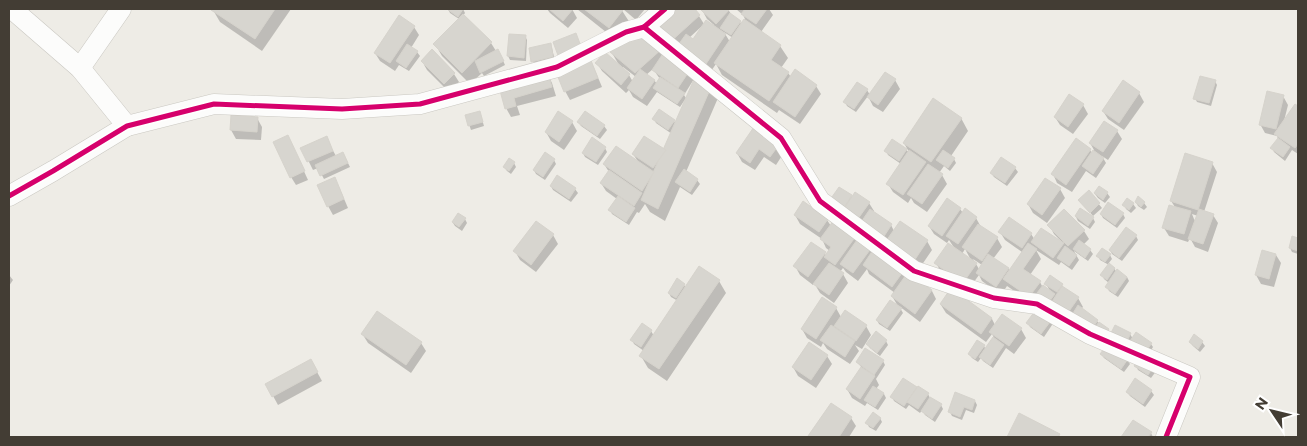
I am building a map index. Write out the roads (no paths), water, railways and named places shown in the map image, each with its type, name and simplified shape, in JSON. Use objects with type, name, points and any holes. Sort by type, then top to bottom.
[{"type":"street","points":[[12,9],[80,68],[127,126]]},
{"type":"street","points":[[80,68],[121,9]]},
{"type":"street","points":[[9,196],[127,126],[214,104],[342,109],[420,104],[557,67],[626,32],[644,27],[665,9]]},
{"type":"street","points":[[644,27],[781,138],[820,201],[914,271],[994,298],[1037,304],[1090,334],[1190,377],[1166,437]]}]
